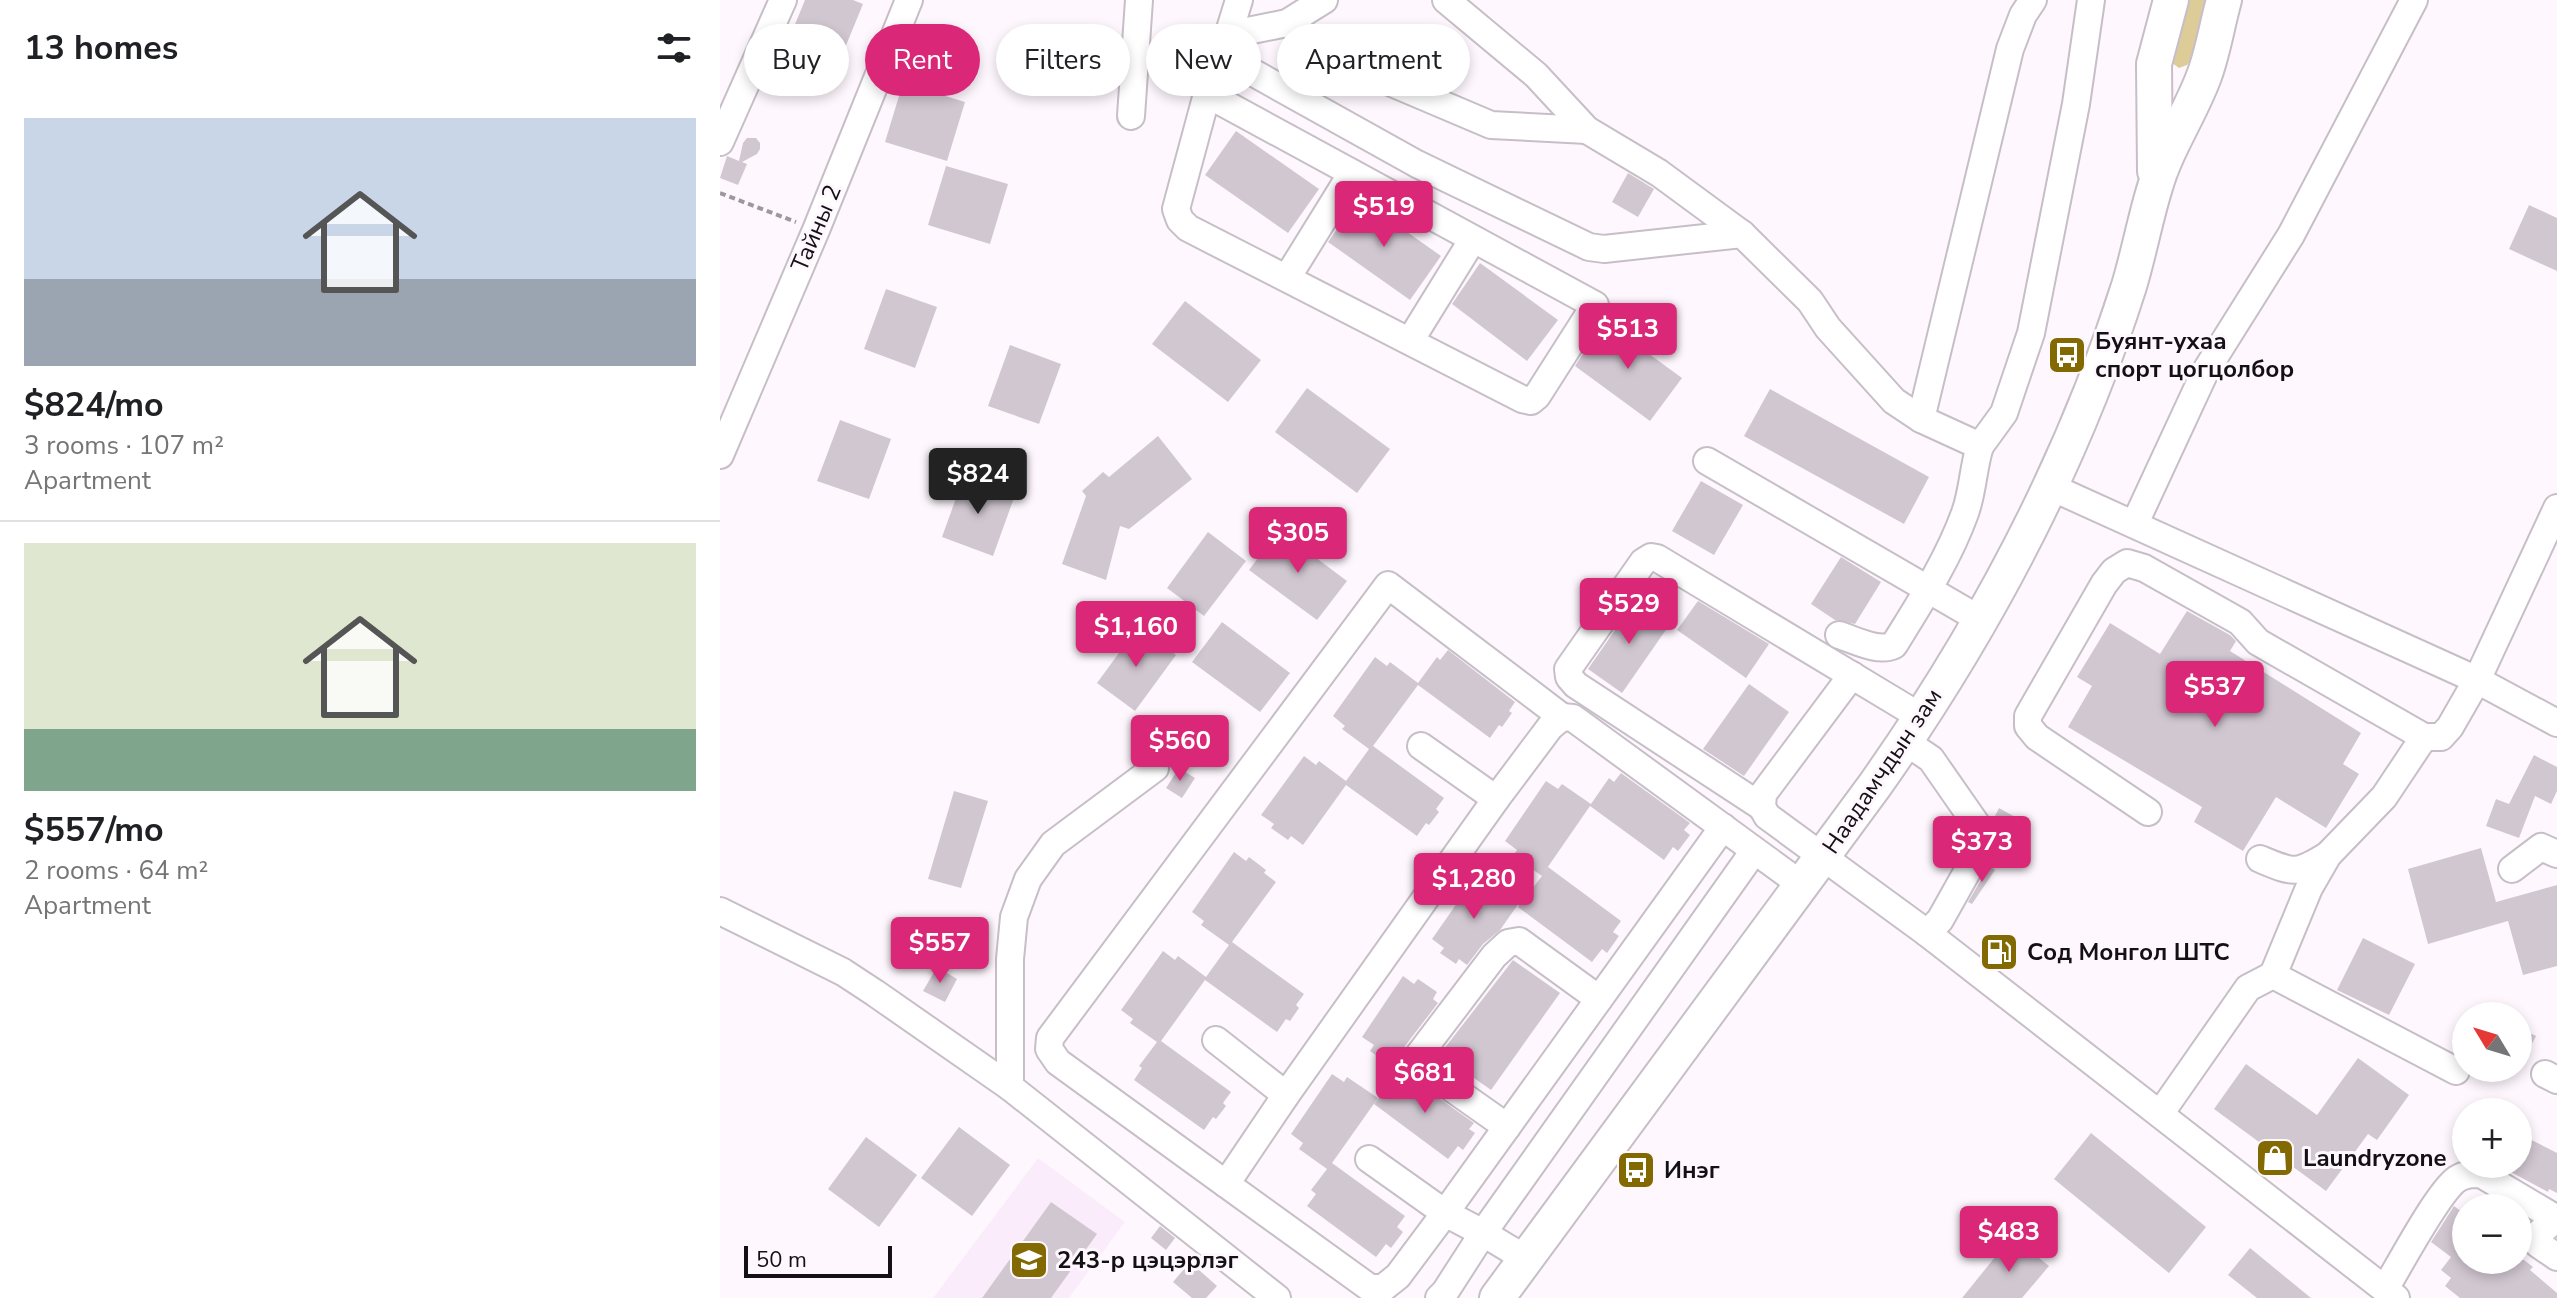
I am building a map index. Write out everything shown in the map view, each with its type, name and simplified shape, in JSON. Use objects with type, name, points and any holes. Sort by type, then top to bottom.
[{"type":"main road","name":"Наадамчдын зам","points":[[2155,184],[2154,64],[2171,0]]},
{"type":"main road","name":"Наадамчдын зам","points":[[1497,1298],[1823,857],[1914,729],[1981,620],[2051,487],[2100,368],[2130,284],[2155,184],[2204,76],[2224,0]]},
{"type":"street","points":[[720,142],[783,0]]},
{"type":"street","name":"Тайны 2","points":[[720,455],[909,0]]},
{"type":"street","points":[[1131,116],[1139,0]]},
{"type":"street","points":[[1231,24],[1239,0]]},
{"type":"street","points":[[1261,28],[1287,23],[1324,0]]},
{"type":"street","points":[[1446,0],[1536,75],[1587,130],[1659,173],[1742,234],[1810,301],[1828,328],[1894,401],[1921,419],[1980,446]]},
{"type":"street","points":[[1921,419],[2010,49],[2023,15],[2033,0]]},
{"type":"street","points":[[1839,635],[1880,648],[1894,645],[1929,589],[1964,515],[1971,496],[1973,468],[1980,446],[2004,413],[2031,333],[2076,104],[2091,0]]},
{"type":"street","points":[[2135,523],[2205,372],[2291,235],[2414,0]]},
{"type":"street","points":[[1287,23],[1322,47],[1373,75],[1491,125],[1587,130]]},
{"type":"street","points":[[1261,77],[1417,164],[1589,247],[1604,249],[1742,234]]},
{"type":"street","points":[[1206,96],[1176,209],[1180,220],[1188,228],[1522,399],[1531,401],[1537,396],[1595,305],[1211,96]]},
{"type":"street","points":[[1287,278],[1352,173]]},
{"type":"street","points":[[1410,341],[1473,239]]},
{"type":"street","points":[[1707,461],[1981,620]]},
{"type":"street","points":[[2051,487],[2477,680],[2557,723]]},
{"type":"street","points":[[2148,812],[2037,737],[2028,726],[2028,716],[2114,571],[2127,563],[2144,568],[2240,622],[2258,642],[2424,737],[2441,737],[2477,680],[2557,508]]},
{"type":"street","points":[[1927,933],[1940,920],[1986,838],[1914,729],[1852,675],[1657,558],[1651,557],[1643,562],[1568,669],[1569,677],[1576,685],[1762,807],[1767,816],[1927,933],[2391,1293],[2436,1205],[2455,1181],[2467,1175],[2481,1174],[2556,1218],[2535,1237],[2538,1244],[2557,1257]]},
{"type":"street","points":[[1723,827],[1445,1213],[1398,1276],[1383,1288],[1370,1288],[1058,1062],[1049,1049],[1050,1038],[1388,585],[1562,717],[1573,718],[1723,827],[1754,851],[1802,885]]},
{"type":"street","points":[[1762,807],[1763,794],[1852,675]]},
{"type":"street","points":[[1226,1184],[1496,799],[1550,727],[1562,717]]},
{"type":"street","points":[[2260,859],[2287,870],[2304,870],[2328,855],[2384,797],[2424,737]]},
{"type":"street","points":[[1421,746],[1496,799]]},
{"type":"street","points":[[1010,1087],[1010,959],[1014,917],[1028,879],[1053,844],[1155,768]]},
{"type":"street","points":[[2512,869],[2541,847],[2557,854]]},
{"type":"street","points":[[1439,1298],[1754,851]]},
{"type":"street","points":[[2160,1114],[2248,988],[2273,975],[2309,888],[2328,855]]},
{"type":"street","points":[[720,911],[843,972],[1010,1087],[1277,1298]]},
{"type":"street","points":[[1507,1127],[1419,1065],[1418,1056],[1494,956],[1508,943],[1519,941],[1599,999]]},
{"type":"street","points":[[2273,975],[2452,1069]]},
{"type":"street","points":[[1216,1040],[1286,1095]]},
{"type":"street","points":[[1369,1159],[1445,1213],[1526,1259]]},
{"type":"path","points":[[720,193],[816,230]]},
{"type":"shaded area","points":[[2184,0],[2207,0],[2192,58],[2187,65],[2179,68],[2171,62]]},
{"type":"shaded area","name":"243-р цэцэрлэг","points":[[1038,1158],[1125,1222],[1069,1298],[933,1298]]},
{"type":"building","points":[[805,0],[853,0],[863,4],[849,38],[849,24],[795,24]]},
{"type":"building","points":[[899,96],[945,96],[965,102],[947,161],[885,142]]},
{"type":"building","points":[[1236,131],[1319,189],[1288,233],[1205,175]]},
{"type":"building","points":[[747,138],[756,138],[760,149],[742,162],[747,164],[738,185],[720,178],[727,156],[739,161]]},
{"type":"building","points":[[946,166],[1008,184],[990,244],[928,225]]},
{"type":"building","points":[[1628,173],[1654,189],[1638,217],[1612,202]]},
{"type":"building","points":[[1359,198],[1441,256],[1410,300],[1328,242]]},
{"type":"building","points":[[2529,205],[2557,218],[2557,271],[2509,249]]},
{"type":"building","points":[[1480,263],[1558,320],[1527,361],[1452,304]]},
{"type":"building","points":[[886,289],[937,307],[915,368],[864,349]]},
{"type":"building","points":[[1185,301],[1261,360],[1228,402],[1152,344]]},
{"type":"building","points":[[1604,321],[1682,378],[1650,421],[1575,366]]},
{"type":"building","points":[[1010,345],[1061,364],[1039,424],[988,406]]},
{"type":"building","points":[[1307,388],[1390,449],[1357,493],[1275,432]]},
{"type":"building","points":[[1770,389],[1929,477],[1904,524],[1744,436]]},
{"type":"building","points":[[840,420],[891,439],[869,499],[817,481]]},
{"type":"building","points":[[1158,436],[1192,479],[1129,529],[1120,526],[1106,580],[1062,564],[1086,496],[1082,491],[1103,472],[1109,477]]},
{"type":"building","points":[[964,476],[1015,495],[993,556],[942,537]]},
{"type":"building","points":[[1701,481],[1743,505],[1714,555],[1672,531]]},
{"type":"building","points":[[1279,530],[1347,581],[1317,620],[1249,570]]},
{"type":"building","points":[[1208,532],[1246,561],[1204,616],[1167,588]]},
{"type":"building","points":[[1841,557],[1881,582],[1855,624],[1835,620],[1811,604]]},
{"type":"building","points":[[1636,600],[1670,624],[1622,693],[1588,669]]},
{"type":"building","points":[[1698,601],[1769,644],[1746,678],[1677,630]]},
{"type":"building","points":[[2187,611],[2230,635],[2236,641],[2230,651],[2361,733],[2343,764],[2359,774],[2326,828],[2276,797],[2243,851],[2194,822],[2202,807],[2068,727],[2092,686],[2077,677],[2110,623],[2160,654]]},
{"type":"building","points":[[1222,622],[1290,673],[1260,712],[1192,662]]},
{"type":"building","points":[[1138,627],[1176,655],[1135,711],[1097,683]]},
{"type":"building","points":[[1448,650],[1515,702],[1509,711],[1512,713],[1490,738],[1418,685],[1373,746],[1444,798],[1436,809],[1439,812],[1429,825],[1426,823],[1417,836],[1346,785],[1303,845],[1291,836],[1288,840],[1271,828],[1274,824],[1261,815],[1304,756],[1316,765],[1319,761],[1346,781],[1369,749],[1342,729],[1345,726],[1333,716],[1375,657],[1387,666],[1390,662],[1418,683],[1437,657],[1440,660]]},
{"type":"building","points":[[1749,684],[1789,712],[1744,776],[1703,749]]},
{"type":"building","points":[[2534,755],[2557,767],[2557,791],[2551,804],[2535,796],[2519,838],[2486,826],[2496,799],[2509,804]]},
{"type":"building","points":[[1179,768],[1195,778],[1182,798],[1166,788]]},
{"type":"building","points":[[1621,773],[1690,823],[1684,830],[1690,835],[1678,851],[1673,847],[1664,860],[1590,806],[1543,874],[1548,867],[1621,921],[1613,932],[1619,936],[1607,953],[1602,949],[1592,962],[1518,907],[1542,876],[1513,856],[1517,850],[1505,841],[1546,781],[1558,789],[1562,784],[1591,804],[1609,778],[1614,782]]},
{"type":"building","points":[[954,791],[988,801],[961,888],[928,879]]},
{"type":"building","points":[[1999,808],[2024,822],[2014,840],[2000,832],[1993,820]]},
{"type":"building","points":[[2481,848],[2496,902],[2557,885],[2557,966],[2523,975],[2508,921],[2428,944],[2408,869]]},
{"type":"building","points":[[1234,852],[1246,861],[1249,857],[1276,882],[1232,942],[1304,994],[1290,1021],[1286,1019],[1277,1032],[1205,980],[1161,1041],[1231,1092],[1223,1103],[1226,1106],[1204,1130],[1134,1080],[1142,1068],[1139,1066],[1157,1042],[1130,1023],[1133,1019],[1121,1010],[1163,951],[1175,960],[1178,956],[1206,977],[1229,945],[1201,925],[1204,921],[1192,912]]},
{"type":"building","points":[[1989,866],[1995,870],[1972,904],[1968,902]]},
{"type":"building","points":[[1474,879],[1485,887],[1489,881],[1519,903],[1500,930],[1483,944],[1467,965],[1459,959],[1456,964],[1440,953],[1444,948],[1432,939]]},
{"type":"building","points":[[2363,938],[2415,964],[2389,1015],[2337,990]]},
{"type":"building","points":[[1513,960],[1560,993],[1491,1090],[1440,1054]]},
{"type":"building","points":[[937,967],[957,979],[945,1002],[923,991]]},
{"type":"building","points":[[1403,976],[1414,984],[1418,979],[1437,992],[1433,999],[1438,1003],[1405,1046],[1403,1065],[1398,1071],[1370,1051],[1374,1045],[1362,1037]]},
{"type":"building","points":[[2358,1058],[2409,1095],[2377,1140],[2368,1134],[2326,1191],[2214,1109],[2246,1064],[2317,1115]]},
{"type":"building","points":[[1403,1065],[1410,1078],[1474,1123],[1469,1129],[1475,1133],[1463,1150],[1458,1146],[1448,1159],[1374,1104]]},
{"type":"building","points":[[1332,1074],[1344,1082],[1347,1077],[1378,1098],[1332,1163],[1405,1216],[1397,1227],[1403,1232],[1391,1248],[1386,1244],[1376,1257],[1307,1206],[1316,1194],[1311,1190],[1327,1169],[1299,1149],[1303,1143],[1291,1134]]},
{"type":"building","points":[[959,1127],[1010,1165],[972,1216],[921,1178]]},
{"type":"building","points":[[2091,1133],[2206,1227],[2169,1273],[2054,1179]]},
{"type":"building","points":[[866,1137],[917,1175],[879,1227],[828,1189]]},
{"type":"building","points":[[2532,1140],[2557,1153],[2557,1193],[2549,1189],[2548,1192],[2522,1178],[2532,1178]]},
{"type":"building","points":[[1051,1202],[1097,1234],[1051,1298],[982,1298]]},
{"type":"building","points":[[2452,1209],[2452,1274],[2532,1272],[2557,1293],[2557,1298],[2460,1298],[2445,1286],[2451,1278],[2441,1270],[2451,1257],[2431,1242]]},
{"type":"building","points":[[1160,1226],[1175,1238],[1166,1250],[1151,1238]]},
{"type":"building","points":[[2012,1236],[2049,1266],[2022,1298],[1962,1298]]},
{"type":"building","points":[[2250,1248],[2311,1298],[2257,1298],[2228,1275]]},
{"type":"building","points":[[1190,1262],[1217,1286],[1206,1298],[1192,1298],[1173,1282]]},
{"type":"place","name":"Буянт-ухаа спорт цогцолбор","points":[[2067,355]]},
{"type":"place","name":"Сод Монгол ШТС","points":[[1999,952]]},
{"type":"place","name":"Laundryzone","points":[[2275,1158]]},
{"type":"place","name":"Инэг","points":[[1636,1170]]},
{"type":"place","name":"243-р цэцэрлэг","points":[[1029,1260]]}]
